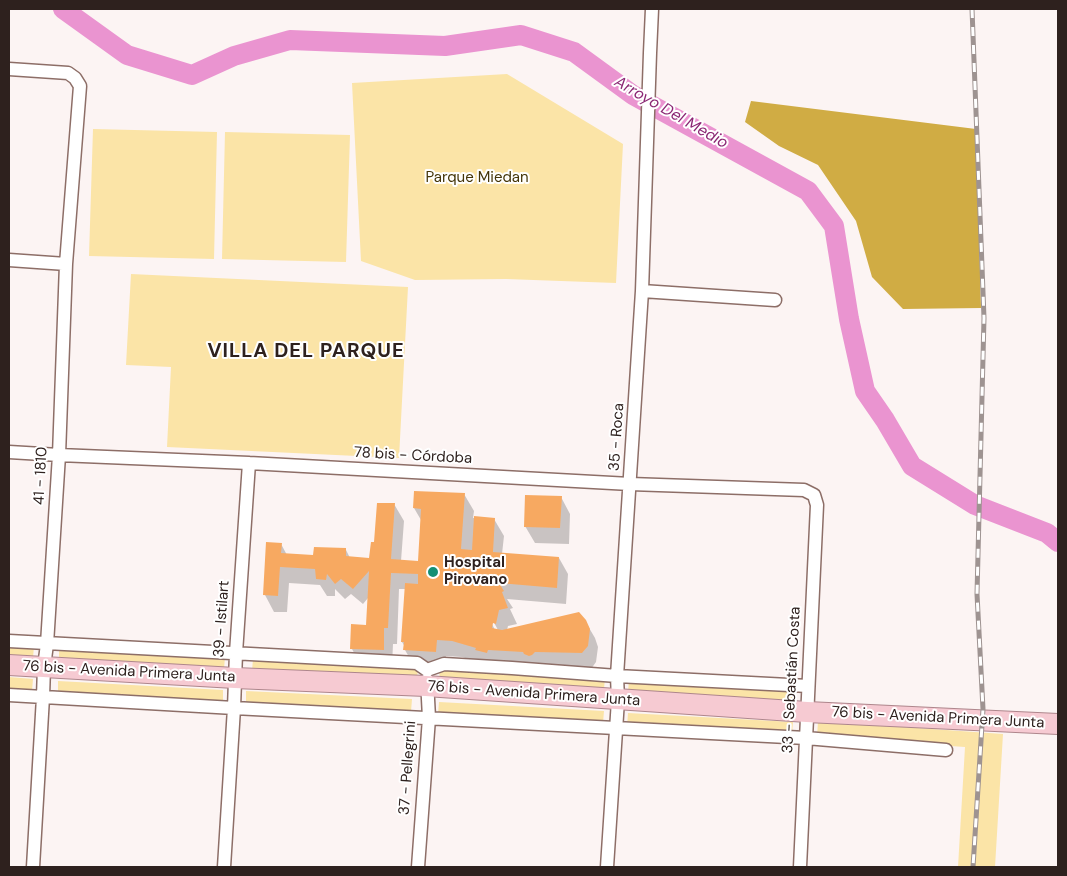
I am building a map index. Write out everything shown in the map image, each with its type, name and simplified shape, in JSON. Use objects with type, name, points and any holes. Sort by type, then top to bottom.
[{"type":"highway","name":"76 bis - Avenida Primera Junta","points":[[9,665],[235,678],[427,678],[618,700],[807,712],[1058,724]]},
{"type":"street","name":"35 - Roca","points":[[607,867],[618,700],[617,676],[642,291],[652,9]]},
{"type":"street","name":"41 - 1810","points":[[9,69],[68,73],[75,78],[80,86],[66,264],[59,455],[44,667],[33,867]]},
{"type":"street","points":[[9,260],[66,264]]},
{"type":"street","points":[[642,291],[775,300]]},
{"type":"street","name":"78 bis - Córdoba","points":[[9,452],[630,484],[804,490],[814,495]]},
{"type":"street","name":"39 - Istilart","points":[[224,867],[249,463]]},
{"type":"street","name":"33 - Sebastián Costa","points":[[800,867],[817,505],[814,495]]},
{"type":"street","name":"76 bis - Avenida Primera Junta","points":[[9,641],[417,663],[427,678],[444,664],[617,676],[808,686]]},
{"type":"street","name":"37 - Pellegrini","points":[[418,867],[429,718],[427,678]]},
{"type":"street","name":"76 bis - Avenida Primera Junta","points":[[9,695],[806,738],[946,750]]},
{"type":"green space","name":"Parque Miedan","points":[[507,74],[623,144],[616,283],[506,279],[415,280],[361,261],[352,83]]},
{"type":"green space","points":[[93,129],[217,132],[214,259],[89,256]]},
{"type":"green space","points":[[225,132],[350,135],[346,262],[222,259]]},
{"type":"green space","points":[[131,274],[408,287],[399,458],[167,447],[171,367],[126,365]]},
{"type":"green space","points":[[9,644],[34,646],[33,658],[9,657]]},
{"type":"green space","points":[[59,648],[225,657],[224,669],[59,661]]},
{"type":"green space","points":[[253,659],[418,667],[417,680],[252,671]]},
{"type":"green space","points":[[440,669],[605,677],[604,690],[439,681]]},
{"type":"green space","points":[[9,677],[33,679],[32,691],[9,690]]},
{"type":"green space","points":[[629,680],[794,689],[793,701],[628,692]]},
{"type":"green space","points":[[58,681],[223,690],[223,702],[58,694]]},
{"type":"green space","points":[[246,691],[412,699],[411,712],[246,703]]},
{"type":"green space","points":[[439,702],[604,711],[603,723],[438,714]]},
{"type":"green space","points":[[628,713],[793,722],[792,734],[627,726]]},
{"type":"green space","points":[[818,721],[1003,734],[995,867],[958,867],[965,747],[817,737]]},
{"type":"shaded area","points":[[751,101],[976,129],[981,308],[903,309],[872,277],[856,221],[818,165],[779,146],[745,122]]},
{"type":"building","points":[[414,491],[465,493],[461,549],[472,550],[474,516],[495,518],[493,552],[559,557],[557,588],[499,583],[504,591],[502,592],[508,608],[499,610],[496,624],[493,623],[492,628],[502,630],[579,612],[586,620],[590,629],[588,646],[582,653],[535,652],[529,656],[523,652],[488,650],[487,653],[452,641],[437,640],[436,652],[403,650],[404,642],[401,642],[405,583],[418,584],[418,574],[391,573],[388,628],[384,628],[384,650],[350,649],[351,624],[366,625],[369,571],[353,589],[341,579],[335,584],[327,574],[326,580],[316,579],[315,569],[280,567],[278,596],[263,595],[266,542],[282,543],[281,553],[313,555],[314,547],[346,548],[346,556],[369,558],[371,542],[374,542],[377,503],[395,503],[391,559],[418,561],[421,509],[413,508]]},
{"type":"building","points":[[525,495],[562,496],[560,528],[524,527]]},
{"type":"waterway","name":"Arroyo Del Medio","points":[[63,9],[127,55],[192,75],[234,56],[290,40],[445,46],[521,35],[574,52],[633,95],[808,191],[834,226],[849,319],[865,391],[885,420],[912,466],[975,505],[1047,533],[1058,542]]},
{"type":"railway","points":[[972,9],[984,318],[977,594],[983,709],[973,867]]},
{"type":"place","name":"Hospital Pirovano","points":[[433,572]]},
{"type":"district","name":"VILLA DEL PARQUE","points":[[306,352]]}]
